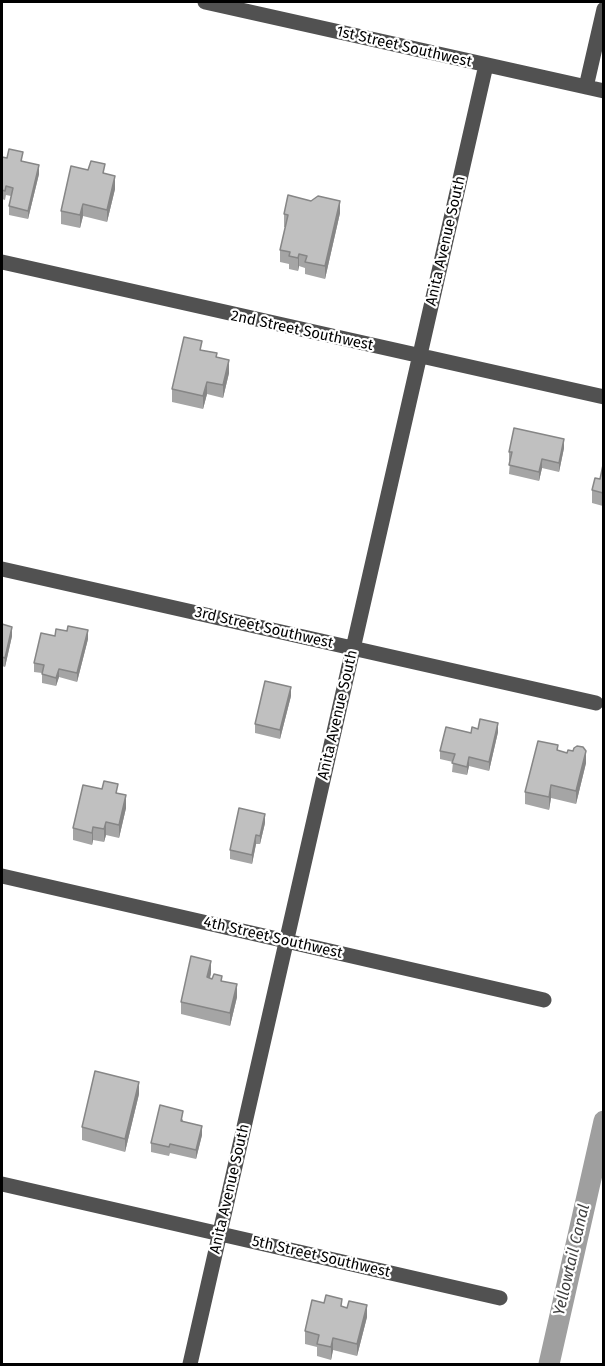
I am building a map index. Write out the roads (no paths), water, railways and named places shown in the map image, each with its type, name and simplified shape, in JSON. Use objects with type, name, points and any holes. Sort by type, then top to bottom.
[{"type":"street","name":"1st Street Southwest","points":[[205,2],[252,7],[486,65],[603,91]]},
{"type":"street","points":[[586,87],[603,9]]},
{"type":"street","name":"Anita Avenue South","points":[[190,1365],[486,65]]},
{"type":"street","name":"2nd Street Southwest","points":[[2,262],[603,398]]},
{"type":"street","name":"3rd Street Southwest","points":[[2,569],[596,704]]},
{"type":"street","name":"4th Street Southwest","points":[[2,876],[544,1000]]},
{"type":"street","name":"5th Street Southwest","points":[[2,1184],[500,1298]]},
{"type":"waterway","name":"Yellowtail Canal","points":[[549,1364],[604,1121]]}]
